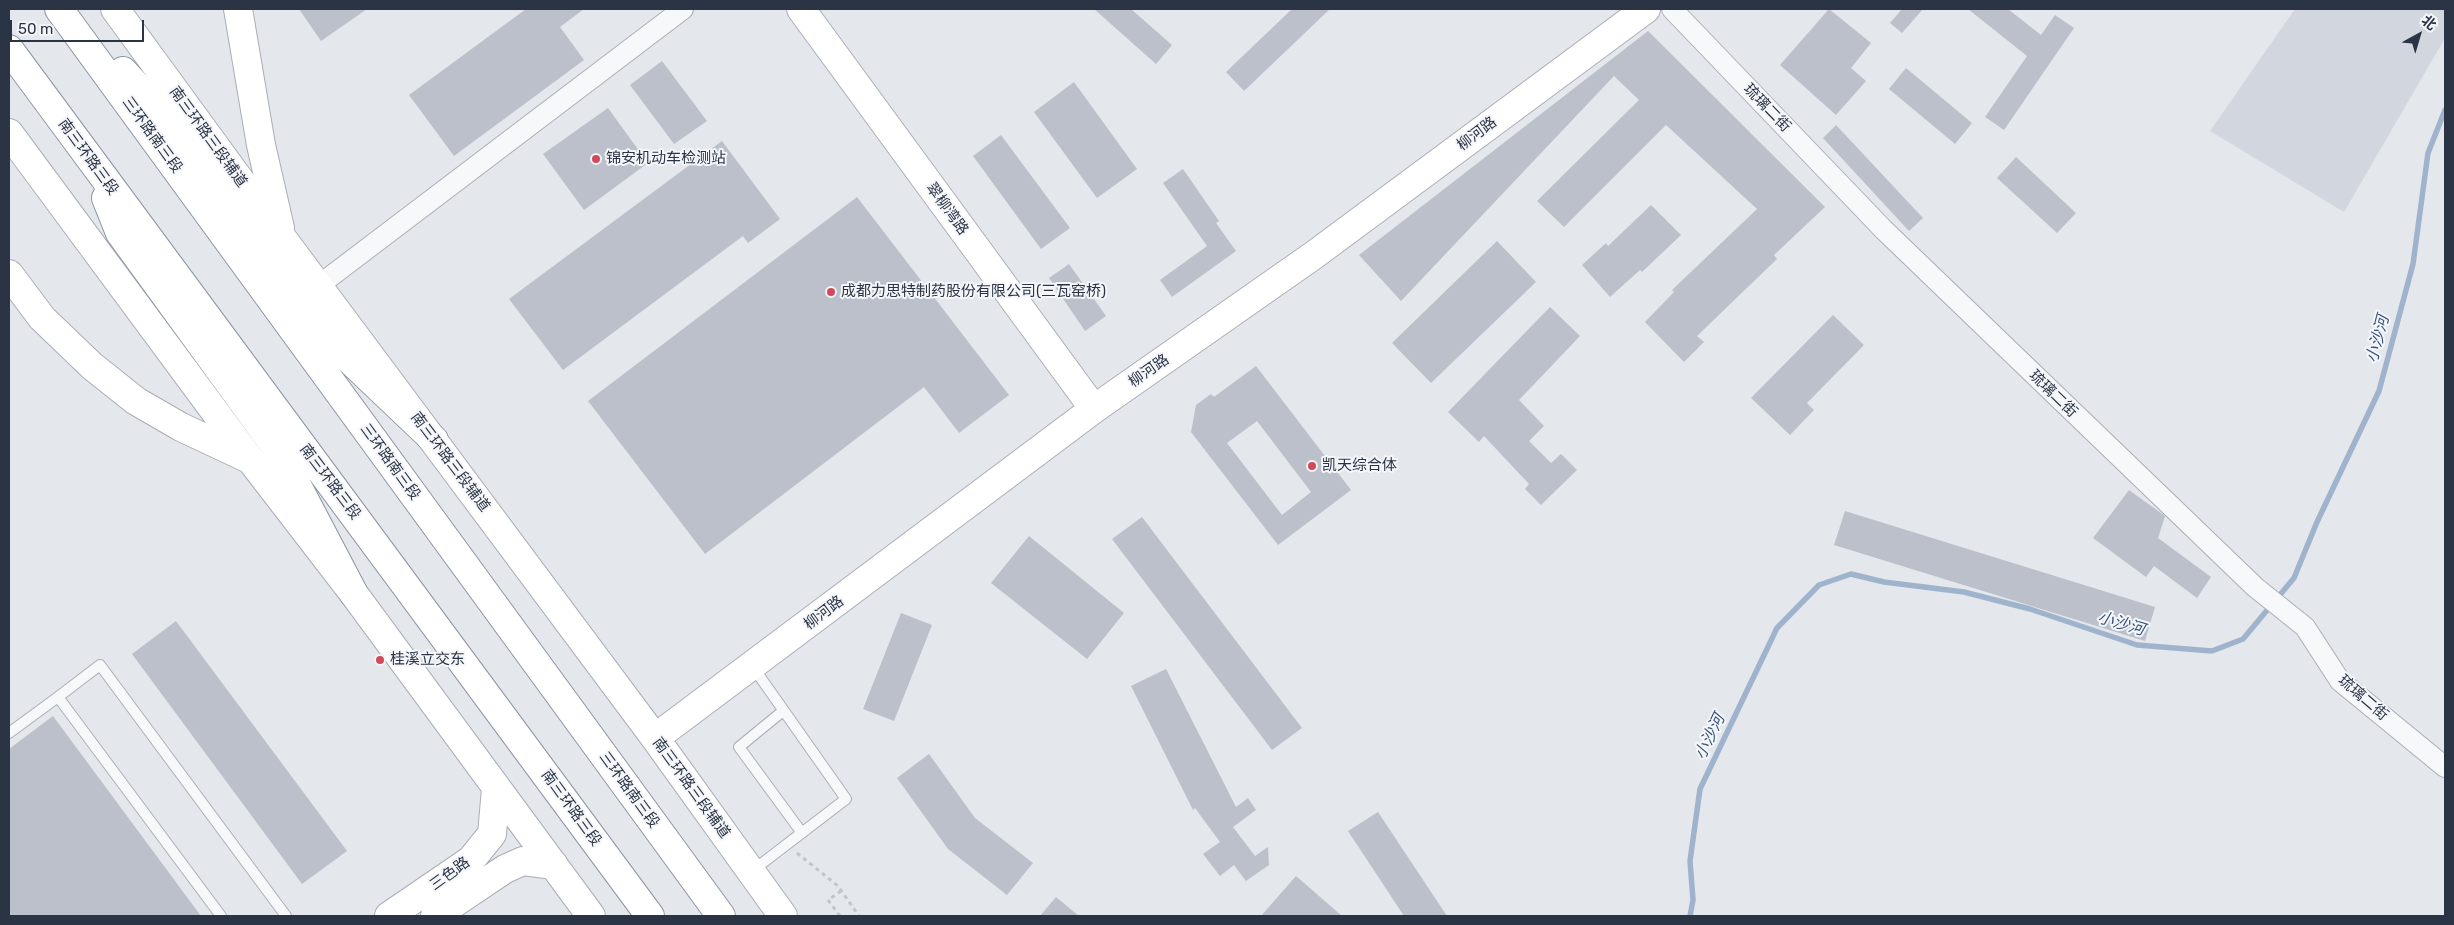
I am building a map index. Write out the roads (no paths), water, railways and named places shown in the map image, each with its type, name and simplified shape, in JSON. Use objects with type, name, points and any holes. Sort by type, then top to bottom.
[{"type":"main road","name":"三环路南三段","points":[[59,9],[721,916]]},
{"type":"main road","points":[[66,9],[151,101],[332,343],[434,440]]},
{"type":"main road","name":"南三环路三段辅道","points":[[116,9],[283,239],[656,738],[783,916]]},
{"type":"main road","points":[[238,9],[261,146],[283,239]]},
{"type":"main road","name":"翠柳湾路","points":[[801,9],[1094,410]]},
{"type":"main road","name":"柳河路","points":[[656,738],[1094,410],[1314,255],[1646,9]]},
{"type":"main road","name":"南三环路三段","points":[[9,49],[92,164],[340,494],[650,916]]},
{"type":"main road","points":[[9,133],[250,459],[354,594],[591,916]]},
{"type":"main road","points":[[92,164],[120,233],[280,453],[354,594]]},
{"type":"main road","points":[[9,274],[42,318],[92,366],[136,401],[181,427],[250,459]]},
{"type":"main road","name":"三色路","points":[[389,916],[471,860],[492,834],[496,789]]},
{"type":"main road","name":"三色路","points":[[436,916],[505,869],[523,861],[554,865]]},
{"type":"street","points":[[318,286],[683,9]]},
{"type":"street","name":"琉璃二街","points":[[1672,9],[1884,230],[2255,587],[2305,627],[2340,681],[2445,766]]},
{"type":"lane","points":[[9,733],[100,665],[286,916]]},
{"type":"lane","points":[[752,872],[846,799],[753,666]]},
{"type":"lane","points":[[58,697],[221,916]]},
{"type":"lane","points":[[783,711],[739,748],[802,833]]},
{"type":"waterway","name":"小沙河","points":[[1690,916],[1693,900],[1690,861],[1700,789],[1777,628],[1819,585],[1851,574],[1884,582],[1964,592],[2030,609],[2137,645],[2212,651],[2243,639],[2294,578],[2317,522],[2379,391],[2413,264],[2428,153],[2445,110]]},
{"type":"place","name":"锦安机动车检测站","points":[[596,159]]},
{"type":"place","name":"成都力思特制药股份有限公司(三瓦窑桥)","points":[[831,292]]},
{"type":"place","name":"凯天综合体","points":[[1312,466]]},
{"type":"place","name":"桂溪立交东","points":[[380,660]]}]
